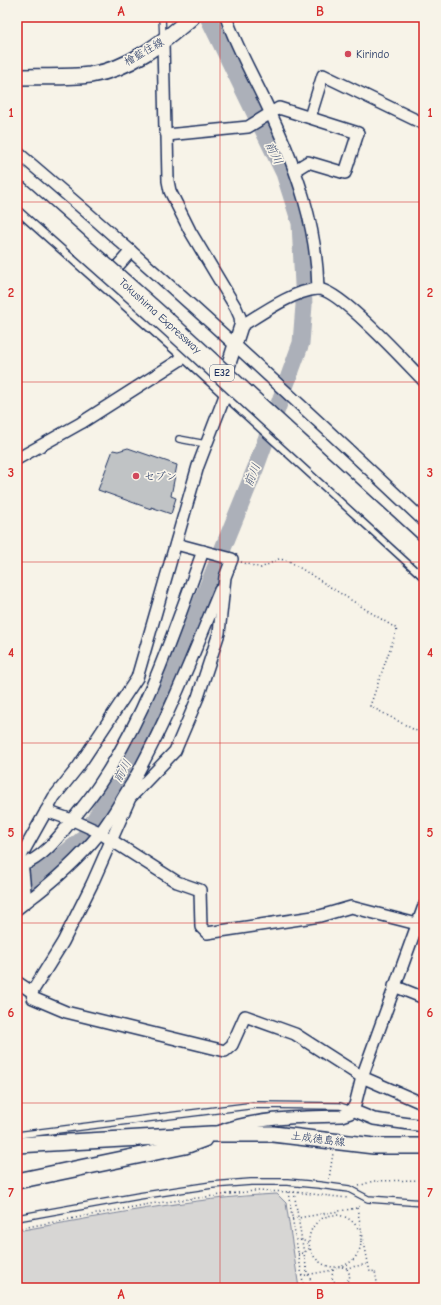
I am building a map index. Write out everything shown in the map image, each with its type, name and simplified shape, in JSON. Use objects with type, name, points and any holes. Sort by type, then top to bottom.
[{"type":"highway","name":"Tokushima Expressway","points":[[17,190],[168,324],[424,559]]},
{"type":"main road","name":"檜藍住線","points":[[17,77],[91,75],[127,64],[163,43],[192,17]]},
{"type":"main road","name":"土成徳島線","points":[[17,1182],[185,1146],[198,1142],[211,1134]]},
{"type":"main road","name":"土成徳島線","points":[[17,1145],[211,1134],[273,1134],[374,1146],[424,1146]]},
{"type":"street","points":[[226,17],[236,43],[295,170],[305,197],[314,241],[316,289]]},
{"type":"street","points":[[26,900],[20,866],[46,811],[54,797],[78,767],[137,678],[190,493],[223,390],[241,326],[240,317],[236,308],[190,231],[170,191],[168,181],[167,135],[164,130],[163,43]]},
{"type":"street","points":[[310,117],[323,75],[424,124]]},
{"type":"street","points":[[167,135],[248,127],[279,108],[358,133],[345,173],[308,162],[295,170]]},
{"type":"street","points":[[17,152],[131,251],[275,380],[424,521]]},
{"type":"street","points":[[17,206],[186,356],[424,573]]},
{"type":"street","points":[[103,282],[131,251]]},
{"type":"street","points":[[241,326],[293,297],[316,289],[330,292],[339,298],[424,381]]},
{"type":"street","points":[[17,459],[81,423],[186,356]]},
{"type":"street","points":[[17,909],[26,900],[54,881],[98,832],[116,808],[159,732],[180,689],[231,559],[176,544]]},
{"type":"street","points":[[20,866],[32,862],[48,850],[74,820],[102,781],[145,702],[205,552]]},
{"type":"street","points":[[32,992],[63,942],[130,798],[175,751],[195,704],[219,633],[225,577]]},
{"type":"street","points":[[46,811],[74,820],[112,839],[177,882],[200,890],[201,927],[206,933],[320,916],[351,907],[417,924]]},
{"type":"street","points":[[211,1134],[235,1125],[275,1120],[341,1116],[347,1115],[352,1110],[394,986],[424,906]]},
{"type":"street","points":[[17,982],[32,992],[34,998],[66,1012],[225,1051],[232,1045],[245,1016],[295,1034],[362,1077],[424,1104]]},
{"type":"street","points":[[394,986],[424,998]]},
{"type":"street","points":[[352,1110],[374,1119],[424,1126]]},
{"type":"lane","points":[[162,17],[163,43]]},
{"type":"lane","points":[[179,439],[206,444]]},
{"type":"lane","points":[[17,1135],[256,1105],[340,1106],[352,1110]]},
{"type":"lane","points":[[17,1218],[139,1196],[212,1185],[251,1182],[286,1182],[328,1186],[349,1189],[368,1200],[424,1203]]},
{"type":"path","points":[[231,559],[261,568],[279,558],[289,561],[397,629],[370,706],[424,735]]},
{"type":"path","points":[[328,1186],[335,1142]]},
{"type":"path","points":[[349,1189],[373,1181],[424,1180]]},
{"type":"path","points":[[17,1229],[148,1204],[254,1191],[294,1192],[368,1200]]},
{"type":"path","points":[[288,1192],[304,1288]]},
{"type":"path","points":[[294,1192],[304,1253],[313,1285],[312,1288]]},
{"type":"path","points":[[292,1219],[331,1214],[357,1208],[368,1200]]},
{"type":"path","points":[[357,1208],[370,1272],[375,1271],[378,1288]]},
{"type":"path","points":[[302,1276],[333,1270],[339,1267],[350,1263],[358,1255],[362,1233],[352,1220],[342,1215],[331,1214],[320,1219],[312,1227],[308,1243],[319,1262],[329,1267],[339,1267],[346,1268],[368,1264]]},
{"type":"path","points":[[296,1241],[302,1240],[308,1243]]},
{"type":"path","points":[[298,1254],[304,1253],[310,1248]]},
{"type":"path","points":[[333,1270],[333,1281],[342,1285],[350,1279],[350,1275],[346,1268]]},
{"type":"path","points":[[410,1288],[424,1286]]},
{"type":"shaded area","points":[[277,1194],[286,1203],[299,1288],[17,1288],[17,1231],[211,1199]]},
{"type":"building","points":[[128,448],[177,465],[171,496],[176,498],[171,514],[151,507],[151,509],[98,490],[113,450],[118,451]]},
{"type":"waterway","name":"前川","points":[[17,892],[83,839],[126,766],[189,632],[256,467],[301,343],[304,305],[300,223],[284,173],[208,17]]},
{"type":"place","name":"Kirindo","points":[[348,54]]},
{"type":"place","name":"セブン","points":[[136,476]]}]
